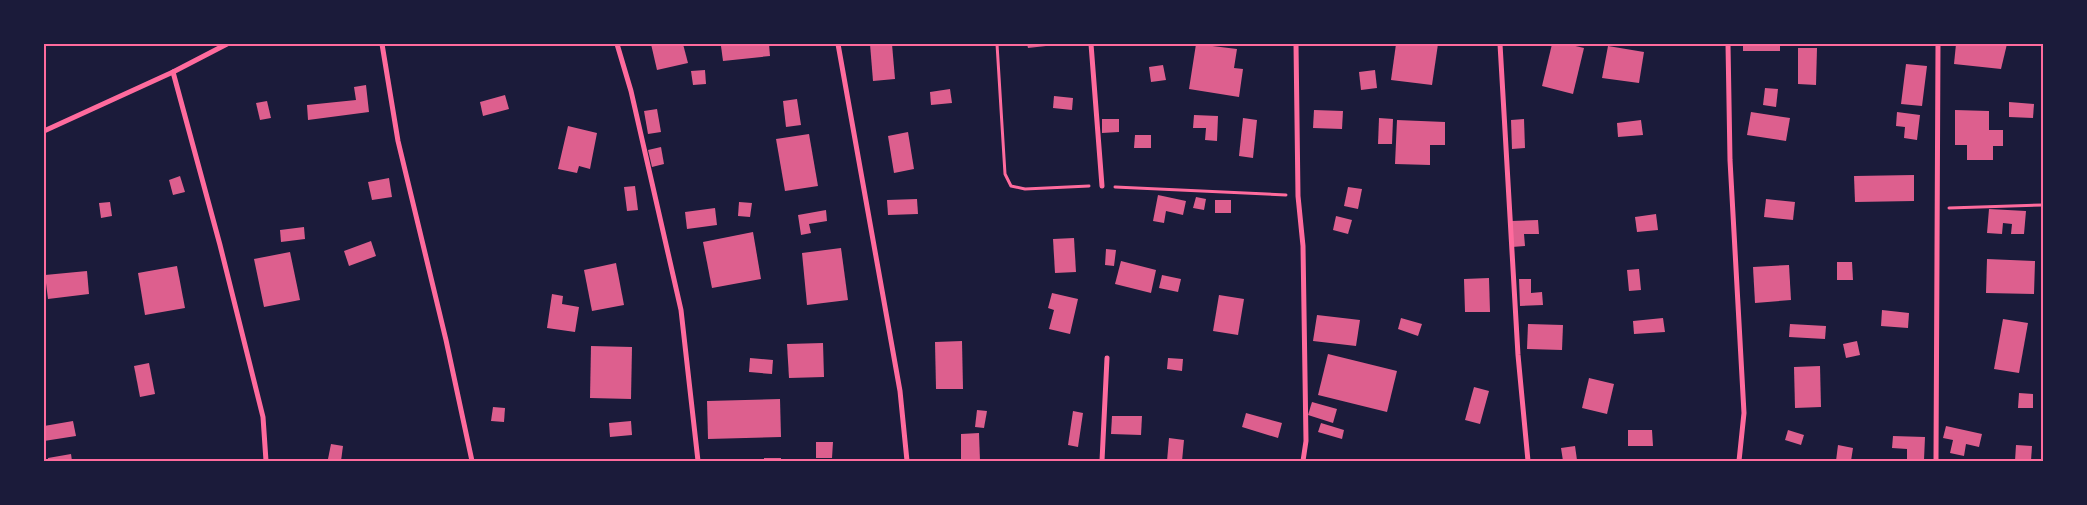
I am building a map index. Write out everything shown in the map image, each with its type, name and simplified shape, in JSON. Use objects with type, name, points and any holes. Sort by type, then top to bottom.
[{"type":"street","points":[[44,131],[173,72],[227,44]]},
{"type":"street","points":[[382,44],[398,141],[446,340],[472,461]]},
{"type":"street","points":[[617,44],[631,91],[681,310],[698,461]]},
{"type":"street","points":[[838,44],[900,391],[907,461]]},
{"type":"street","points":[[1092,44],[1102,186]]},
{"type":"street","points":[[1296,44],[1298,196],[1303,246],[1306,441],[1303,461]]},
{"type":"street","points":[[1500,44],[1518,355],[1528,461]]},
{"type":"street","points":[[1728,44],[1730,160],[1744,413],[1739,461]]},
{"type":"street","points":[[1936,461],[1938,44]]},
{"type":"street","points":[[173,72],[220,245],[263,416],[266,461]]},
{"type":"street","points":[[1102,461],[1107,358]]},
{"type":"path","points":[[997,44],[1006,174],[1011,186],[1024,189],[1102,186],[1298,196]]},
{"type":"path","points":[[1938,208],[2043,205]]},
{"type":"building","points":[[651,44],[683,44],[688,63],[657,70]]},
{"type":"building","points":[[769,44],[770,56],[723,61],[721,46]]},
{"type":"building","points":[[870,44],[892,44],[895,79],[873,81]]},
{"type":"building","points":[[1027,44],[1055,44],[1055,45],[1028,48]]},
{"type":"building","points":[[1196,44],[1237,49],[1234,68],[1243,69],[1239,97],[1189,89]]},
{"type":"building","points":[[1396,44],[1438,44],[1432,85],[1391,80]]},
{"type":"building","points":[[1552,44],[1567,44],[1584,48],[1573,94],[1542,86]]},
{"type":"building","points":[[1743,44],[1780,44],[1780,51],[1743,51]]},
{"type":"building","points":[[1956,44],[2007,44],[2001,69],[1954,64]]},
{"type":"building","points":[[1608,46],[1644,52],[1639,83],[1602,78]]},
{"type":"building","points":[[1798,48],[1817,48],[1816,85],[1798,84]]},
{"type":"building","points":[[1906,64],[1927,66],[1922,106],[1901,104]]},
{"type":"building","points":[[1163,65],[1166,80],[1151,82],[1149,67]]},
{"type":"building","points":[[705,70],[706,84],[693,85],[691,71]]},
{"type":"building","points":[[1375,70],[1377,88],[1361,90],[1359,72]]},
{"type":"building","points":[[366,85],[369,112],[308,120],[307,105],[356,100],[354,87]]},
{"type":"building","points":[[1765,88],[1778,89],[1776,107],[1763,105]]},
{"type":"building","points":[[950,89],[952,103],[931,105],[930,92]]},
{"type":"building","points":[[505,95],[509,109],[483,116],[480,102]]},
{"type":"building","points":[[1054,96],[1073,98],[1072,110],[1053,108]]},
{"type":"building","points":[[797,99],[801,125],[786,127],[783,101]]},
{"type":"building","points":[[267,101],[271,118],[260,120],[256,103]]},
{"type":"building","points":[[2009,102],[2034,104],[2033,118],[2009,117]]},
{"type":"building","points":[[657,109],[661,132],[648,134],[644,111]]},
{"type":"building","points":[[1314,110],[1343,111],[1342,129],[1313,128]]},
{"type":"building","points":[[1955,110],[1989,111],[1989,130],[2003,130],[2003,146],[1993,146],[1993,160],[1967,160],[1967,145],[1955,145]]},
{"type":"building","points":[[1751,112],[1790,118],[1786,141],[1747,135]]},
{"type":"building","points":[[1897,112],[1920,115],[1917,140],[1904,138],[1905,127],[1896,126]]},
{"type":"building","points":[[1194,115],[1218,116],[1217,141],[1205,140],[1206,128],[1193,128]]},
{"type":"building","points":[[1243,118],[1257,120],[1253,158],[1239,156]]},
{"type":"building","points":[[1379,118],[1393,119],[1392,144],[1378,144]]},
{"type":"building","points":[[1102,119],[1119,119],[1119,132],[1102,133]]},
{"type":"building","points":[[1524,119],[1525,148],[1512,149],[1511,120]]},
{"type":"building","points":[[1397,120],[1445,122],[1445,145],[1430,145],[1430,165],[1395,164]]},
{"type":"building","points":[[1641,120],[1643,135],[1618,137],[1617,123]]},
{"type":"building","points":[[568,126],[597,133],[590,169],[579,166],[577,173],[558,169]]},
{"type":"building","points":[[908,132],[914,169],[894,173],[888,136]]},
{"type":"building","points":[[809,134],[818,186],[785,191],[776,139]]},
{"type":"building","points":[[1135,135],[1151,135],[1151,148],[1134,148]]},
{"type":"building","points":[[661,147],[664,164],[652,167],[648,150]]},
{"type":"building","points":[[1914,175],[1914,201],[1855,202],[1854,176]]},
{"type":"building","points":[[180,176],[185,192],[173,195],[169,180]]},
{"type":"building","points":[[389,178],[392,197],[372,200],[368,182]]},
{"type":"building","points":[[635,186],[638,210],[627,211],[624,187]]},
{"type":"building","points":[[1348,187],[1362,189],[1358,209],[1344,206]]},
{"type":"building","points":[[1158,195],[1186,201],[1183,215],[1166,211],[1164,223],[1153,221]]},
{"type":"building","points":[[1196,197],[1206,199],[1204,210],[1193,208]]},
{"type":"building","points":[[917,199],[918,214],[888,215],[887,200]]},
{"type":"building","points":[[1766,199],[1795,202],[1793,220],[1764,217]]},
{"type":"building","points":[[1215,200],[1231,200],[1231,213],[1215,213]]},
{"type":"building","points":[[110,202],[112,216],[101,218],[99,203]]},
{"type":"building","points":[[739,202],[752,203],[750,217],[738,216]]},
{"type":"building","points":[[715,208],[717,225],[687,229],[685,212]]},
{"type":"building","points":[[1989,209],[2026,211],[2024,234],[2011,234],[2012,224],[2003,223],[2002,234],[1987,233]]},
{"type":"building","points":[[826,210],[827,221],[809,224],[811,233],[801,235],[798,215]]},
{"type":"building","points":[[1656,214],[1658,230],[1637,232],[1635,217]]},
{"type":"building","points":[[1336,216],[1352,220],[1348,234],[1333,230]]},
{"type":"building","points":[[1538,220],[1539,234],[1524,234],[1525,246],[1512,247],[1511,221]]},
{"type":"building","points":[[304,227],[305,239],[281,242],[280,230]]},
{"type":"building","points":[[753,232],[761,279],[712,288],[703,242]]},
{"type":"building","points":[[1074,238],[1076,272],[1055,273],[1053,239]]},
{"type":"building","points":[[371,241],[376,256],[349,266],[344,251]]},
{"type":"building","points":[[841,248],[848,300],[807,305],[802,253]]},
{"type":"building","points":[[1106,249],[1116,250],[1114,266],[1105,265]]},
{"type":"building","points":[[290,252],[300,300],[264,307],[254,259]]},
{"type":"building","points":[[1987,259],[2035,261],[2034,294],[1986,293]]},
{"type":"building","points":[[1121,261],[1156,270],[1151,293],[1115,284]]},
{"type":"building","points":[[1837,262],[1852,262],[1853,280],[1837,280]]},
{"type":"building","points":[[616,263],[624,305],[592,311],[584,270]]},
{"type":"building","points":[[1789,265],[1791,300],[1755,303],[1753,267]]},
{"type":"building","points":[[177,266],[185,308],[145,315],[138,273]]},
{"type":"building","points":[[1639,269],[1641,290],[1629,291],[1627,270]]},
{"type":"building","points":[[87,271],[89,294],[48,299],[45,275]]},
{"type":"building","points":[[1162,275],[1181,279],[1178,292],[1159,288]]},
{"type":"building","points":[[1489,278],[1490,312],[1465,312],[1464,279]]},
{"type":"building","points":[[1519,279],[1531,279],[1531,293],[1542,292],[1543,305],[1520,306]]},
{"type":"building","points":[[1052,293],[1078,299],[1070,334],[1049,329],[1054,310],[1048,308]]},
{"type":"building","points":[[552,294],[563,296],[562,304],[579,307],[575,332],[547,328]]},
{"type":"building","points":[[1219,295],[1244,299],[1238,335],[1213,331]]},
{"type":"building","points":[[1882,310],[1909,313],[1908,328],[1881,326]]},
{"type":"building","points":[[1317,315],[1360,320],[1356,346],[1313,341]]},
{"type":"building","points":[[1401,318],[1422,324],[1418,336],[1398,329]]},
{"type":"building","points":[[1663,318],[1665,332],[1634,334],[1633,321]]},
{"type":"building","points":[[2003,319],[2028,323],[2019,373],[1994,369]]},
{"type":"building","points":[[1528,324],[1563,325],[1562,350],[1527,349]]},
{"type":"building","points":[[1790,324],[1826,326],[1825,339],[1789,337]]},
{"type":"building","points":[[962,341],[963,389],[936,389],[935,342]]},
{"type":"building","points":[[1857,341],[1860,355],[1846,358],[1843,344]]},
{"type":"building","points":[[823,343],[824,377],[789,378],[787,344]]},
{"type":"building","points":[[591,346],[632,347],[631,399],[590,398]]},
{"type":"building","points":[[1328,354],[1397,371],[1387,412],[1318,395]]},
{"type":"building","points":[[750,358],[773,360],[772,374],[749,372]]},
{"type":"building","points":[[1168,358],[1183,359],[1182,371],[1167,369]]},
{"type":"building","points":[[149,363],[155,394],[140,397],[134,366]]},
{"type":"building","points":[[1820,366],[1821,407],[1795,408],[1794,367]]},
{"type":"building","points":[[1589,378],[1614,384],[1607,414],[1582,408]]},
{"type":"building","points":[[1474,387],[1489,391],[1480,424],[1465,420]]},
{"type":"building","points":[[2019,393],[2033,394],[2033,408],[2018,408]]},
{"type":"building","points":[[780,399],[781,437],[708,439],[707,401]]},
{"type":"building","points":[[1312,402],[1337,409],[1333,423],[1308,415]]},
{"type":"building","points":[[493,407],[505,408],[504,422],[491,421]]},
{"type":"building","points":[[977,410],[987,411],[984,428],[975,427]]},
{"type":"building","points":[[1073,411],[1083,413],[1078,447],[1068,445]]},
{"type":"building","points":[[1246,413],[1282,423],[1278,438],[1242,427]]},
{"type":"building","points":[[1112,416],[1142,416],[1141,435],[1111,434]]},
{"type":"building","points":[[73,421],[76,436],[44,441],[44,426]]},
{"type":"building","points":[[631,421],[632,435],[610,437],[609,423]]},
{"type":"building","points":[[1321,423],[1344,430],[1342,439],[1318,432]]},
{"type":"building","points":[[1946,426],[1982,434],[1979,447],[1966,444],[1964,456],[1950,453],[1953,440],[1943,438]]},
{"type":"building","points":[[1628,430],[1652,430],[1653,446],[1628,446]]},
{"type":"building","points":[[1788,430],[1804,435],[1801,445],[1785,440]]},
{"type":"building","points":[[979,433],[980,461],[961,461],[961,434]]},
{"type":"building","points":[[1893,436],[1925,437],[1924,460],[1907,460],[1907,449],[1892,448]]},
{"type":"building","points":[[1169,438],[1184,440],[1182,461],[1167,461]]},
{"type":"building","points":[[816,442],[833,442],[832,458],[816,458]]},
{"type":"building","points":[[331,444],[343,446],[341,461],[328,459]]},
{"type":"building","points":[[1838,445],[1853,448],[1851,461],[1836,461]]},
{"type":"building","points":[[2016,445],[2032,446],[2031,461],[2015,461]]},
{"type":"building","points":[[1575,446],[1577,460],[1563,461],[1561,448]]},
{"type":"building","points":[[71,454],[72,461],[48,461],[48,458]]},
{"type":"building","points":[[764,458],[781,458],[781,461],[764,461]]}]
